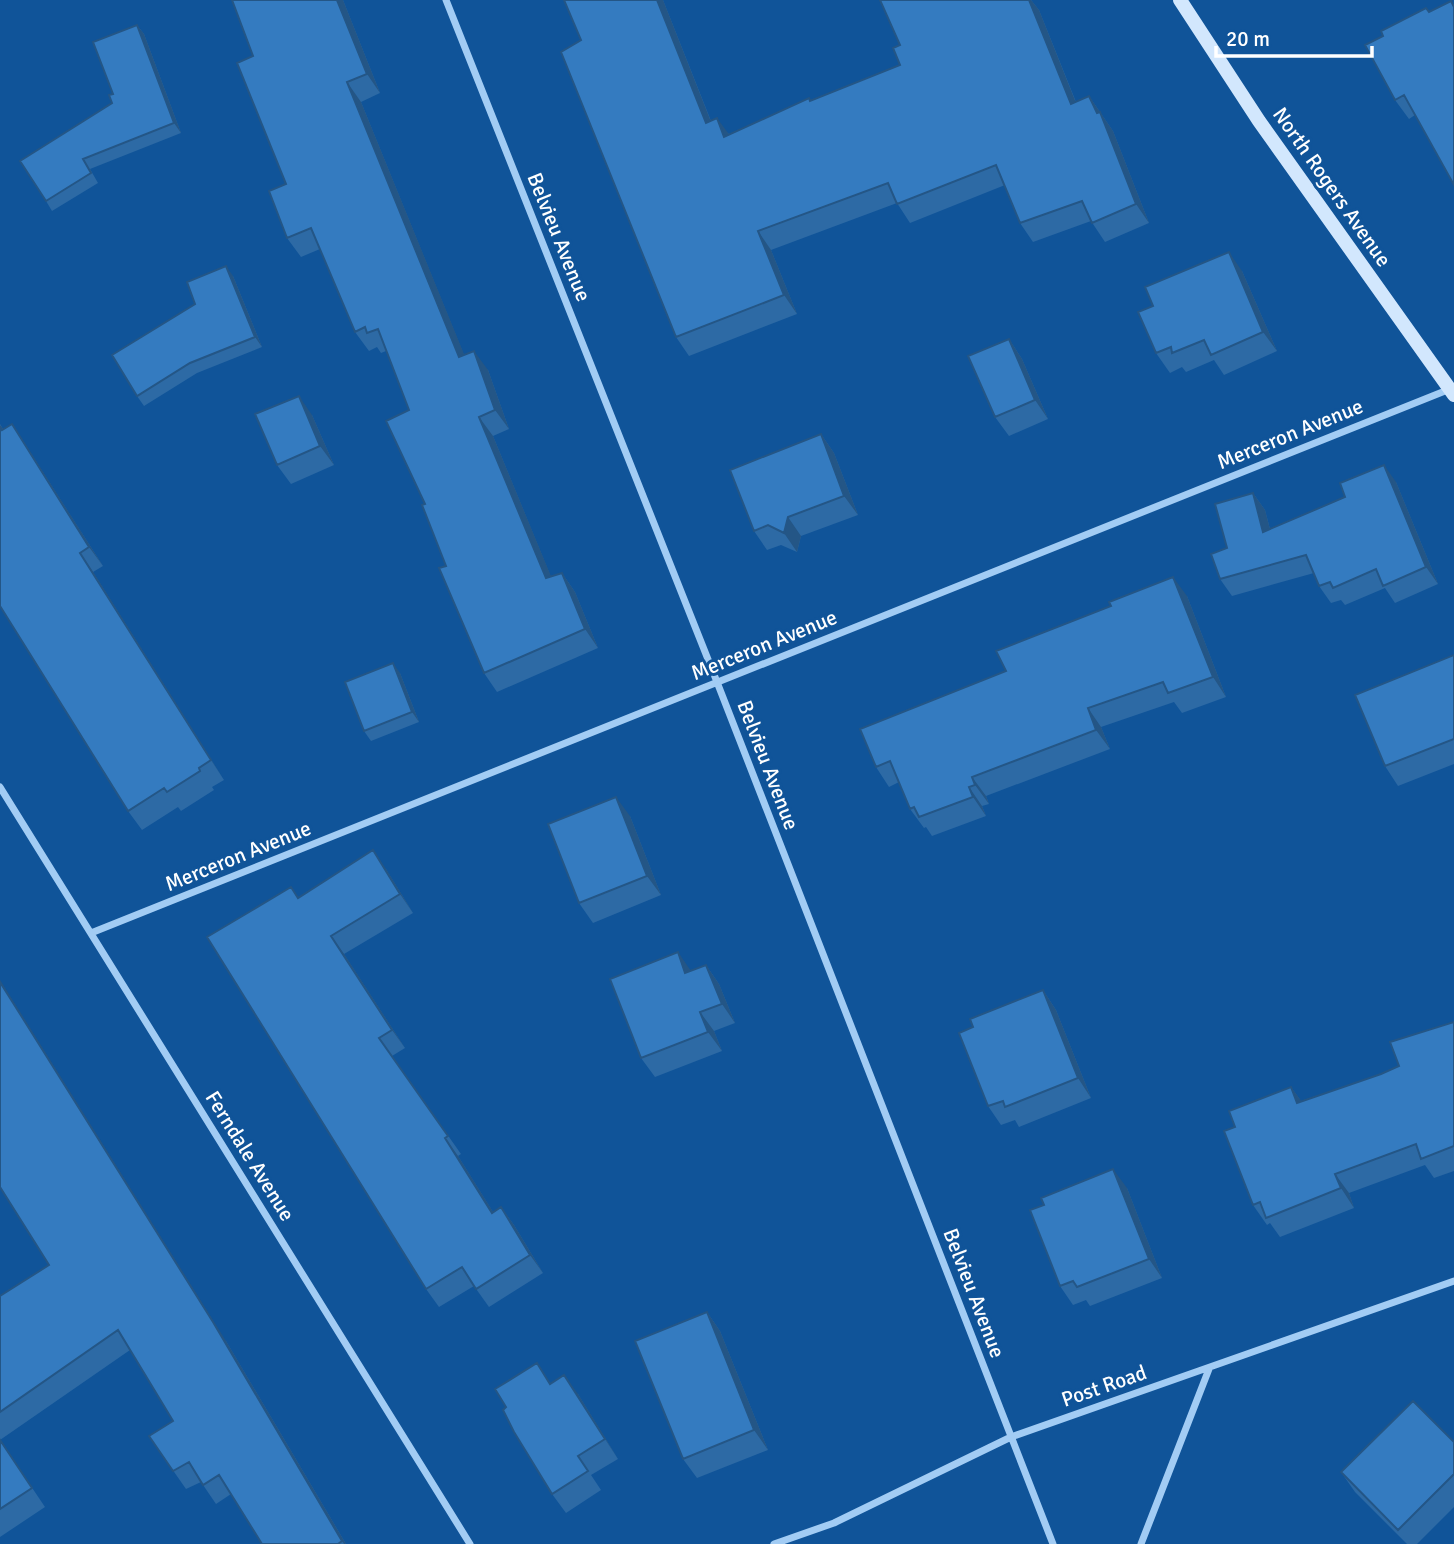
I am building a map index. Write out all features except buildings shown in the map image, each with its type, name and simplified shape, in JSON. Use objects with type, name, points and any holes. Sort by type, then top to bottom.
[{"type":"street","name":"Belvieu Avenue","points":[[446,0],[717,682],[1053,1544]]},
{"type":"street","name":"North Rogers Avenue","points":[[1180,0],[1259,121],[1452,392]]},
{"type":"street","name":"Merceron Avenue","points":[[91,933],[1452,392]]},
{"type":"street","name":"Ferndale Avenue","points":[[0,788],[470,1544]]},
{"type":"street","name":"Post Road","points":[[774,1544],[834,1522],[1011,1437],[1454,1281]]},
{"type":"street","points":[[1141,1544],[1209,1369]]}]
